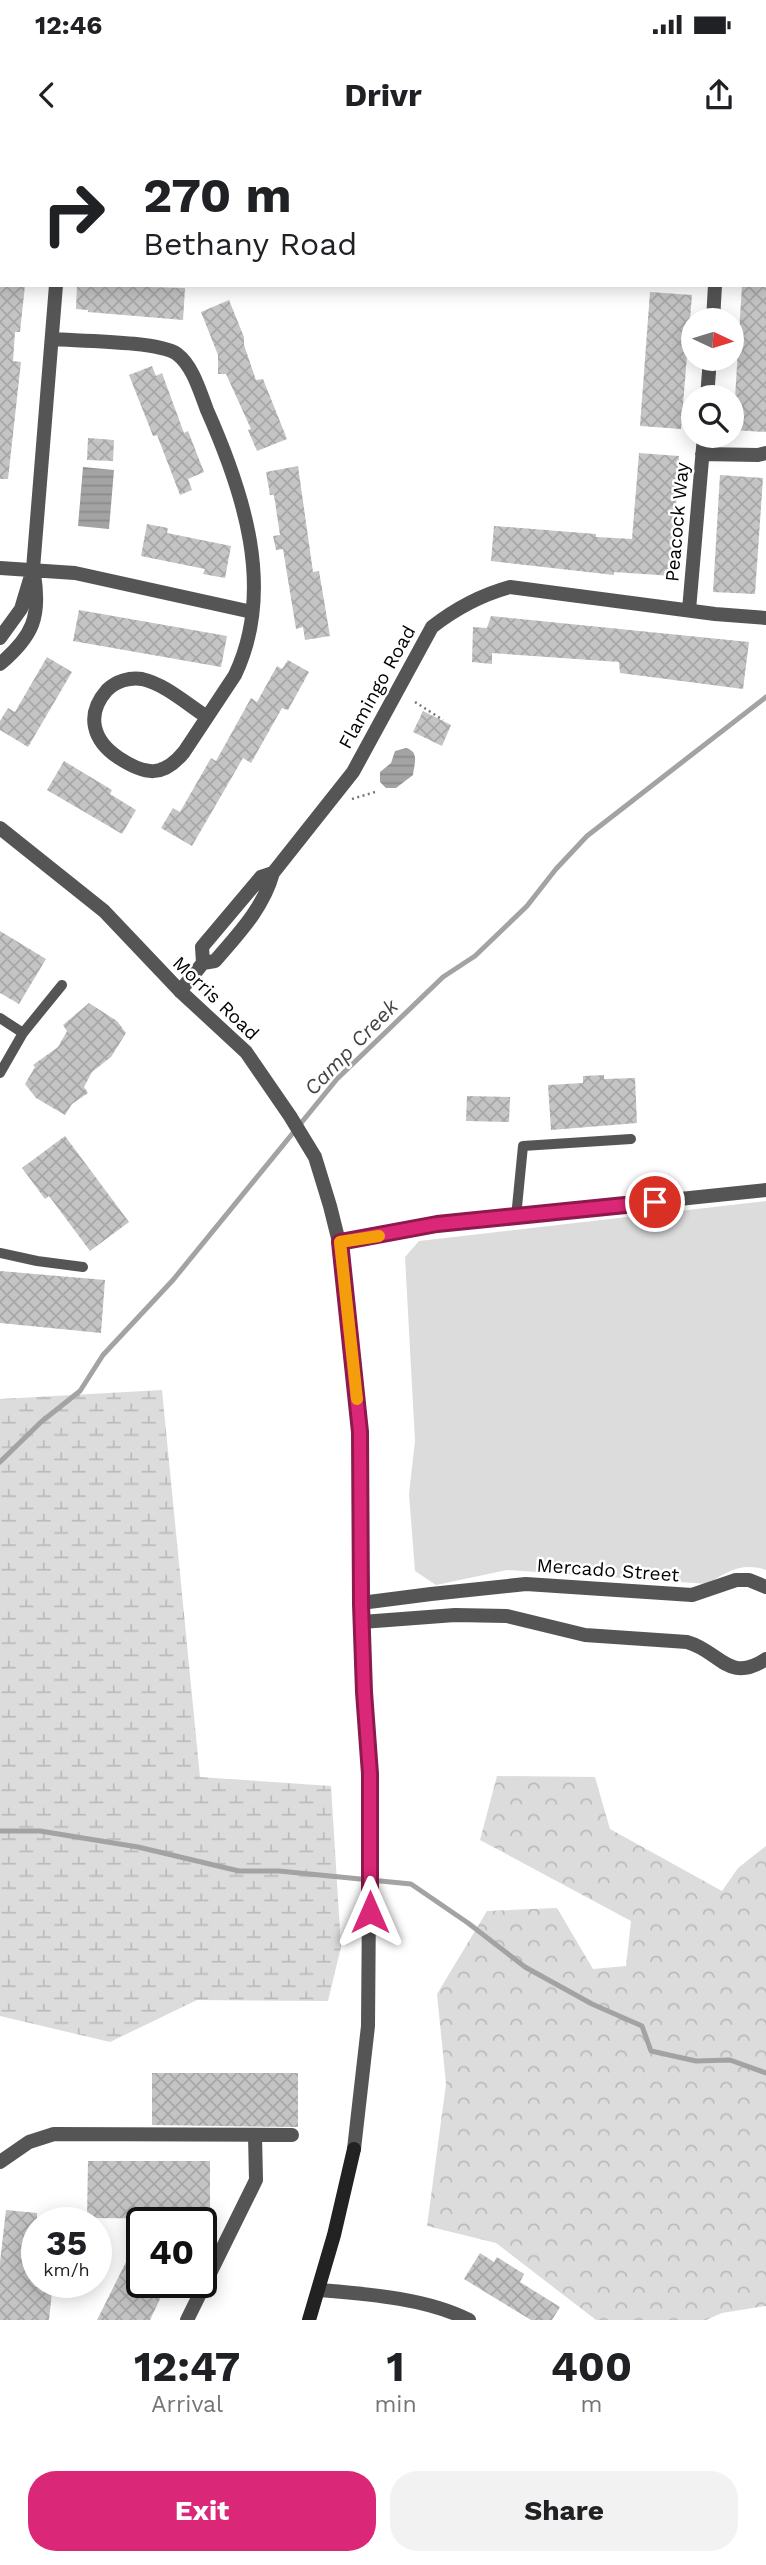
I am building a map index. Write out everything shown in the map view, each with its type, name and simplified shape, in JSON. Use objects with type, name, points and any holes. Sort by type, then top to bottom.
[{"type":"main road","points":[[309,2320],[354,2149]]},
{"type":"street","points":[[0,638],[21,609],[33,569],[56,287]]},
{"type":"street","points":[[714,308],[715,287]]},
{"type":"street","points":[[52,338],[169,349],[183,360],[190,370],[224,447],[237,488],[256,587],[241,663],[235,676],[207,717],[176,761],[164,769],[154,772],[139,770],[107,750],[95,728],[96,710],[105,692],[111,686],[129,679],[152,682],[207,717]]},
{"type":"street","name":"Peacock Way","points":[[690,610],[703,448]]},
{"type":"street","points":[[702,454],[758,456],[766,453]]},
{"type":"street","points":[[0,568],[75,573],[252,612]]},
{"type":"street","points":[[0,664],[26,638],[34,622],[37,590],[33,569]]},
{"type":"street","name":"Flamingo Road","points":[[180,991],[203,963],[215,961],[254,915],[268,892],[274,873],[353,772],[432,627],[468,603],[510,587],[766,617]]},
{"type":"street","name":"Morris Road","points":[[0,828],[104,911],[180,991],[246,1052],[315,1157],[340,1242],[360,1432],[361,1604],[371,1816],[368,2026],[354,2149]]},
{"type":"street","name":"Flamingo Road","points":[[203,963],[202,947],[261,877],[274,873]]},
{"type":"street","points":[[225,919],[240,932]]},
{"type":"street","points":[[340,1242],[437,1224],[766,1190]]},
{"type":"street","name":"Mercado Street","points":[[361,1604],[526,1584],[692,1595],[736,1580],[756,1582],[766,1587]]},
{"type":"street","points":[[362,1622],[455,1615],[507,1616],[584,1635],[687,1642],[734,1668],[746,1668],[766,1659]]},
{"type":"street","points":[[0,2162],[29,2142],[54,2134],[292,2135]]},
{"type":"street","points":[[187,2320],[256,2180],[255,2135]]},
{"type":"street","points":[[319,2290],[369,2294],[450,2310],[469,2320]]},
{"type":"lane","points":[[0,1073],[23,1033],[62,985]]},
{"type":"lane","points":[[0,1018],[23,1033]]},
{"type":"lane","points":[[516,1217],[523,1146],[631,1139]]},
{"type":"lane","points":[[0,1253],[83,1267]]},
{"type":"path","points":[[415,702],[443,720]]},
{"type":"path","points":[[337,792],[351,799],[375,792]]},
{"type":"green space","points":[[766,1201],[766,1570],[743,1567],[708,1584],[507,1570],[436,1585],[415,1571],[409,1494],[415,1441],[405,1257],[419,1241]]},
{"type":"green space","points":[[162,1390],[200,1777],[331,1786],[341,1947],[328,2001],[197,2000],[110,2042],[0,2016],[0,1399]]},
{"type":"green space","points":[[497,1776],[595,1777],[610,1829],[722,1891],[738,1868],[766,1846],[766,2306],[722,2313],[706,2320],[596,2320],[496,2243],[427,2226],[446,2084],[437,1994],[487,1911],[557,1908],[593,1969],[626,1966],[631,1921],[480,1840]]},
{"type":"shaded area","points":[[83,467],[114,470],[109,529],[78,526]]},
{"type":"shaded area","points":[[406,748],[415,755],[413,775],[396,788],[386,788],[380,782],[380,772],[391,763],[395,751]]},
{"type":"building","points":[[0,287],[25,287],[20,332],[15,332],[13,361],[21,362],[8,479],[0,479]]},
{"type":"building","points":[[77,287],[185,288],[183,320],[76,309]]},
{"type":"building","points":[[742,287],[766,287],[766,432],[744,431],[744,385],[736,385],[737,371],[744,371]]},
{"type":"building","points":[[650,292],[692,295],[691,308],[681,308],[681,371],[686,371],[685,385],[681,385],[681,429],[640,426]]},
{"type":"building","points":[[229,300],[244,337],[244,345],[256,380],[263,379],[287,439],[257,451],[248,430],[251,429],[226,374],[218,374],[218,355],[201,312]]},
{"type":"building","points":[[152,366],[156,376],[162,373],[184,433],[188,431],[204,472],[188,479],[192,490],[180,495],[157,435],[153,436],[129,375]]},
{"type":"building","points":[[88,438],[114,440],[113,461],[87,460]]},
{"type":"building","points":[[639,453],[679,456],[672,576],[614,572],[614,575],[491,561],[494,526],[632,539]]},
{"type":"building","points":[[298,466],[313,572],[319,571],[330,636],[305,640],[303,627],[296,629],[283,549],[276,550],[273,536],[280,535],[274,495],[270,495],[266,472]]},
{"type":"building","points":[[720,475],[763,478],[755,594],[713,592]]},
{"type":"building","points":[[147,524],[168,528],[167,533],[231,546],[225,578],[203,574],[205,569],[141,556]]},
{"type":"building","points":[[79,610],[227,636],[221,667],[73,641]]},
{"type":"building","points":[[491,616],[749,642],[743,689],[620,673],[619,662],[492,653],[492,664],[472,662],[473,627],[487,628]]},
{"type":"building","points":[[47,657],[72,672],[28,747],[0,730],[0,721],[8,708],[15,712]]},
{"type":"building","points":[[288,660],[309,672],[288,710],[282,708],[251,763],[243,758],[192,846],[161,828],[173,808],[180,812],[211,758],[216,761],[251,698],[257,702],[277,666],[282,669]]},
{"type":"building","points":[[423,711],[451,725],[442,746],[413,732]]},
{"type":"building","points":[[64,761],[112,790],[110,794],[136,810],[122,834],[47,790]]},
{"type":"building","points":[[0,931],[46,959],[19,1004],[0,993]]},
{"type":"building","points":[[89,1003],[117,1021],[126,1033],[111,1057],[92,1072],[84,1087],[88,1093],[72,1104],[65,1115],[36,1098],[25,1084],[35,1067],[33,1065],[58,1047],[67,1031],[63,1025]]},
{"type":"building","points":[[604,1075],[604,1079],[635,1078],[637,1123],[551,1130],[548,1085],[583,1083],[583,1076]]},
{"type":"building","points":[[467,1096],[510,1097],[509,1122],[466,1121]]},
{"type":"building","points":[[65,1136],[129,1222],[90,1251],[49,1196],[45,1199],[22,1168]]},
{"type":"building","points":[[0,1271],[105,1280],[101,1333],[0,1323]]},
{"type":"building","points":[[152,2073],[298,2073],[298,2127],[152,2125]]},
{"type":"building","points":[[88,2161],[210,2161],[210,2207],[126,2207],[126,2218],[112,2218],[112,2207],[87,2207]]},
{"type":"building","points":[[6,2210],[21,2211],[21,2298],[51,2298],[49,2320],[0,2320],[0,2262]]},
{"type":"building","points":[[480,2253],[494,2262],[497,2257],[524,2274],[520,2282],[560,2307],[552,2320],[531,2320],[464,2279]]},
{"type":"building","points":[[126,2262],[126,2298],[160,2298],[150,2320],[97,2320],[108,2298],[112,2298],[112,2290]]},
{"type":"waterway","name":"Camp Creek","points":[[0,1462],[41,1422],[80,1391],[103,1355],[173,1280],[337,1079],[443,977],[475,956],[527,906],[587,836],[766,697]]},
{"type":"waterway","points":[[0,1831],[40,1831],[138,1847],[239,1871],[279,1871],[411,1884],[525,1967],[592,2004],[642,2026],[651,2051],[696,2061],[730,2060],[766,2073]]},
{"type":"slow traffic","points":[[357,1399],[340,1242],[379,1236]]},
{"type":"route","points":[[370,1912],[371,1816],[361,1604],[360,1432],[340,1242],[437,1224],[655,1202]]}]
